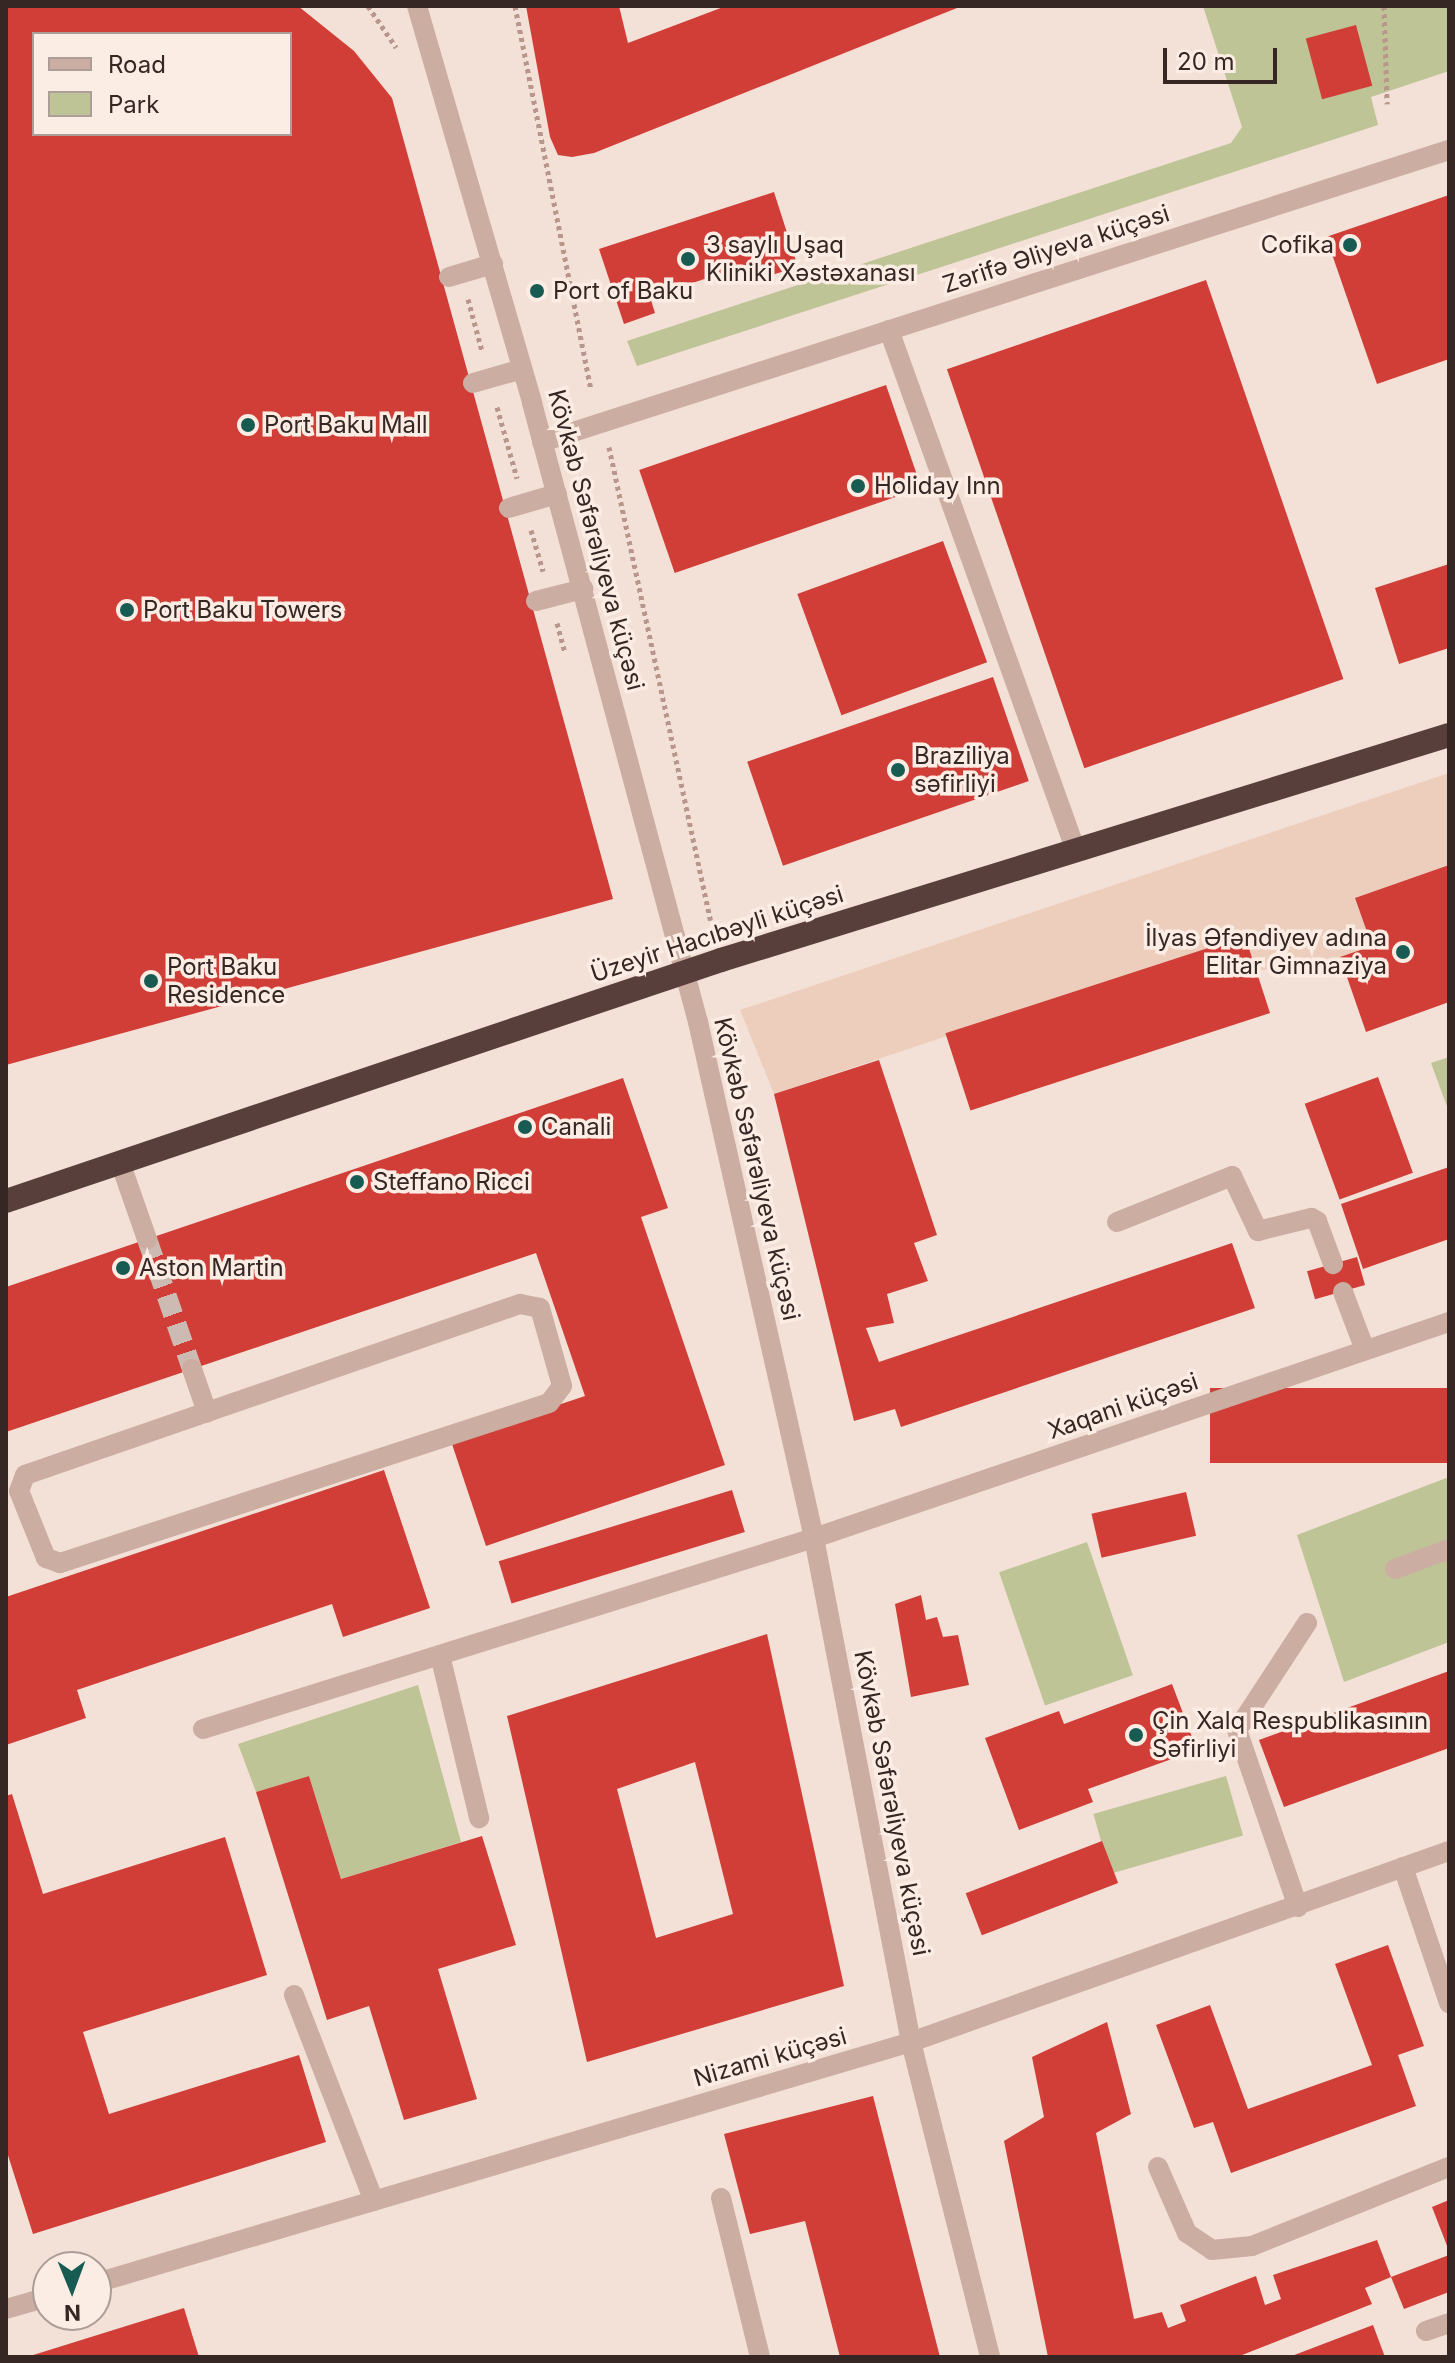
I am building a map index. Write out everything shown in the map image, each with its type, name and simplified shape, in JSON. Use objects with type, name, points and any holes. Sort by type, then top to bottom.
[{"type":"highway","name":"Üzeyir Hacıbəyli küçəsi","points":[[6,1201],[685,974],[1449,735]]},
{"type":"street","name":"Kövkəb Səfərəliyeva küçəsi","points":[[417,6],[557,494],[685,974],[814,1538],[911,2042],[990,2357]]},
{"type":"street","name":"Zərifə Əliyeva küçəsi","points":[[542,442],[1449,150]]},
{"type":"street","points":[[455,276],[493,264]]},
{"type":"street","points":[[889,330],[1076,851]]},
{"type":"street","points":[[482,381],[522,369]]},
{"type":"street","points":[[517,506],[557,494]]},
{"type":"street","points":[[543,600],[583,589]]},
{"type":"street","points":[[120,1162],[147,1239]]},
{"type":"street","points":[[1117,1222],[1232,1176],[1258,1231],[1311,1218],[1317,1221],[1333,1264]]},
{"type":"street","points":[[1343,1292],[1365,1350]]},
{"type":"street","points":[[520,1304],[540,1308],[562,1386],[549,1403],[60,1563],[46,1558],[19,1491],[25,1475],[207,1412],[520,1304]]},
{"type":"street","name":"Xaqani küçəsi","points":[[203,1729],[814,1538],[1449,1322]]},
{"type":"street","points":[[192,1369],[207,1412]]},
{"type":"street","points":[[1395,1569],[1449,1549]]},
{"type":"street","points":[[1298,1907],[1237,1730],[1307,1623]]},
{"type":"street","points":[[440,1655],[479,1818]]},
{"type":"street","name":"Nizami küçəsi","points":[[112,2278],[911,2042],[1449,1851]]},
{"type":"street","points":[[1403,1867],[1449,2003]]},
{"type":"street","points":[[294,1995],[374,2201]]},
{"type":"street","points":[[1158,2167],[1187,2233],[1212,2250],[1252,2246],[1449,2167]]},
{"type":"street","points":[[721,2198],[760,2357]]},
{"type":"street","points":[[6,2309],[32,2302]]},
{"type":"street","points":[[1426,2331],[1449,2323]]},
{"type":"path","points":[[368,6],[400,52]]},
{"type":"path","points":[[515,6],[591,389]]},
{"type":"path","points":[[1384,6],[1387,104]]},
{"type":"path","points":[[455,276],[543,600],[566,657]]},
{"type":"path","points":[[609,444],[710,920]]},
{"type":"green space","points":[[1203,6],[1449,6],[1449,71],[1371,97],[1378,125],[637,366],[627,341],[1231,143],[1242,127]]},
{"type":"green space","points":[[1449,1057],[1449,1112],[1431,1063]]},
{"type":"green space","points":[[1449,1477],[1449,1642],[1344,1682],[1297,1535]]},
{"type":"green space","points":[[1087,1542],[1133,1675],[1045,1706],[999,1572]]},
{"type":"green space","points":[[418,1685],[461,1842],[341,1879],[309,1776],[256,1792],[238,1744]]},
{"type":"green space","points":[[1226,1776],[1243,1836],[1110,1874],[1093,1814]]},
{"type":"shaded area","points":[[1449,773],[1449,865],[1355,898],[1372,946],[1340,957],[1257,971],[1245,936],[774,1094],[740,1010]]},
{"type":"building","name":"Port Baku Towers","points":[[6,6],[298,6],[354,51],[392,98],[613,899],[6,1065]]},
{"type":"building","points":[[526,6],[619,6],[628,43],[726,6],[962,6],[594,153],[572,157],[558,155],[550,137]]},
{"type":"building","points":[[1356,25],[1372,86],[1322,99],[1306,38]]},
{"type":"building","points":[[774,192],[798,267],[765,277],[759,261],[650,297],[655,313],[624,324],[599,249]]},
{"type":"building","points":[[1449,195],[1449,359],[1377,384],[1326,237]]},
{"type":"building","points":[[1206,280],[1343,679],[1084,768],[947,369]]},
{"type":"building","points":[[886,385],[921,488],[675,573],[639,470]]},
{"type":"building","points":[[943,541],[987,662],[841,715],[797,594]]},
{"type":"building","points":[[1449,564],[1449,648],[1399,664],[1375,588]]},
{"type":"building","points":[[993,677],[1029,781],[783,866],[747,762]]},
{"type":"building","name":"İlyas Əfəndiyev adına Elitar Gimnaziya","points":[[1449,865],[1449,1002],[1366,1032],[1340,957],[1372,946],[1355,898]]},
{"type":"building","points":[[1245,936],[1270,1013],[970,1110],[945,1033]]},
{"type":"building","points":[[879,1060],[937,1235],[914,1243],[928,1281],[887,1294],[894,1323],[866,1328],[879,1362],[1232,1243],[1255,1308],[901,1427],[895,1409],[854,1421],[774,1094]]},
{"type":"building","points":[[1378,1077],[1413,1173],[1340,1200],[1305,1104]]},
{"type":"building","points":[[623,1078],[668,1208],[641,1217],[725,1465],[486,1546],[451,1441],[585,1396],[536,1253],[6,1432],[6,1287]]},
{"type":"building","points":[[1449,1167],[1449,1239],[1363,1269],[1341,1204]]},
{"type":"building","points":[[1357,1257],[1365,1285],[1315,1299],[1307,1271]]},
{"type":"building","points":[[1210,1388],[1449,1388],[1449,1463],[1210,1463]]},
{"type":"building","points":[[384,1470],[430,1608],[343,1637],[332,1604],[77,1690],[86,1718],[6,1745],[6,1597]]},
{"type":"building","points":[[732,1490],[745,1532],[512,1603],[499,1561]]},
{"type":"building","points":[[1186,1492],[1196,1536],[1102,1558],[1091,1514]]},
{"type":"building","points":[[921,1595],[926,1620],[937,1617],[943,1637],[958,1635],[969,1685],[911,1697],[895,1604]]},
{"type":"building","points":[[767,1634],[844,1986],[587,2062],[507,1716]],"holes":[[[695,1762],[733,1914],[656,1938],[617,1789]]]},
{"type":"building","points":[[1449,1671],[1449,1748],[1284,1807],[1259,1740]]},
{"type":"building","points":[[1172,1684],[1197,1750],[1088,1789],[1093,1802],[1019,1830],[985,1738],[1059,1711],[1064,1724]]},
{"type":"building","points":[[309,1776],[341,1879],[482,1836],[516,1945],[438,1969],[477,2099],[404,2120],[369,2006],[327,2020],[256,1792]]},
{"type":"building","points":[[12,1794],[43,1894],[225,1837],[267,1975],[83,2032],[109,2114],[299,2055],[326,2142],[33,2234],[6,2149],[6,1796]]},
{"type":"building","points":[[1102,1841],[1118,1883],[982,1935],[966,1893]]},
{"type":"building","points":[[1388,1945],[1424,2046],[1398,2055],[1416,2106],[1231,2173],[1213,2122],[1194,2128],[1156,2025],[1210,2005],[1248,2109],[1372,2065],[1335,1964]]},
{"type":"building","points":[[1107,2022],[1131,2114],[1096,2133],[1134,2319],[1162,2312],[1168,2328],[1186,2321],[1180,2305],[1256,2276],[1265,2305],[1281,2299],[1273,2275],[1377,2240],[1391,2277],[1365,2288],[1372,2304],[1237,2357],[1048,2357],[1004,2141],[1044,2117],[1032,2057]]},
{"type":"building","points":[[873,2096],[940,2357],[840,2357],[805,2221],[750,2234],[724,2134]]},
{"type":"building","points":[[1449,2200],[1449,2251],[1432,2207]]},
{"type":"building","points":[[1449,2255],[1449,2292],[1404,2309],[1391,2277]]},
{"type":"building","points":[[184,2308],[199,2357],[30,2357]]},
{"type":"building","points":[[1373,2325],[1385,2357],[1289,2357]]},
{"type":"tunnel","points":[[147,1239],[192,1369]]},
{"type":"place","name":"Cofika","points":[[1350,245]]},
{"type":"place","name":"3 saylı Uşaq Kliniki Xəstəxanası","points":[[688,259]]},
{"type":"place","name":"Port of Baku","points":[[537,291]]},
{"type":"place","name":"Port Baku Mall","points":[[248,425]]},
{"type":"place","name":"Holiday Inn","points":[[858,486]]},
{"type":"place","name":"Port Baku Towers","points":[[127,610]]},
{"type":"place","name":"Braziliya səfirliyi","points":[[898,770]]},
{"type":"place","name":"İlyas Əfəndiyev adına Elitar Gimnaziya","points":[[1403,952]]},
{"type":"place","name":"Port Baku Residence","points":[[151,981]]},
{"type":"place","name":"Canali","points":[[525,1127]]},
{"type":"place","name":"Steffano Ricci","points":[[357,1182]]},
{"type":"place","name":"Aston Martin","points":[[123,1268]]},
{"type":"place","name":"Çin Xalq Respublikasının Səfirliyi","points":[[1136,1735]]}]
